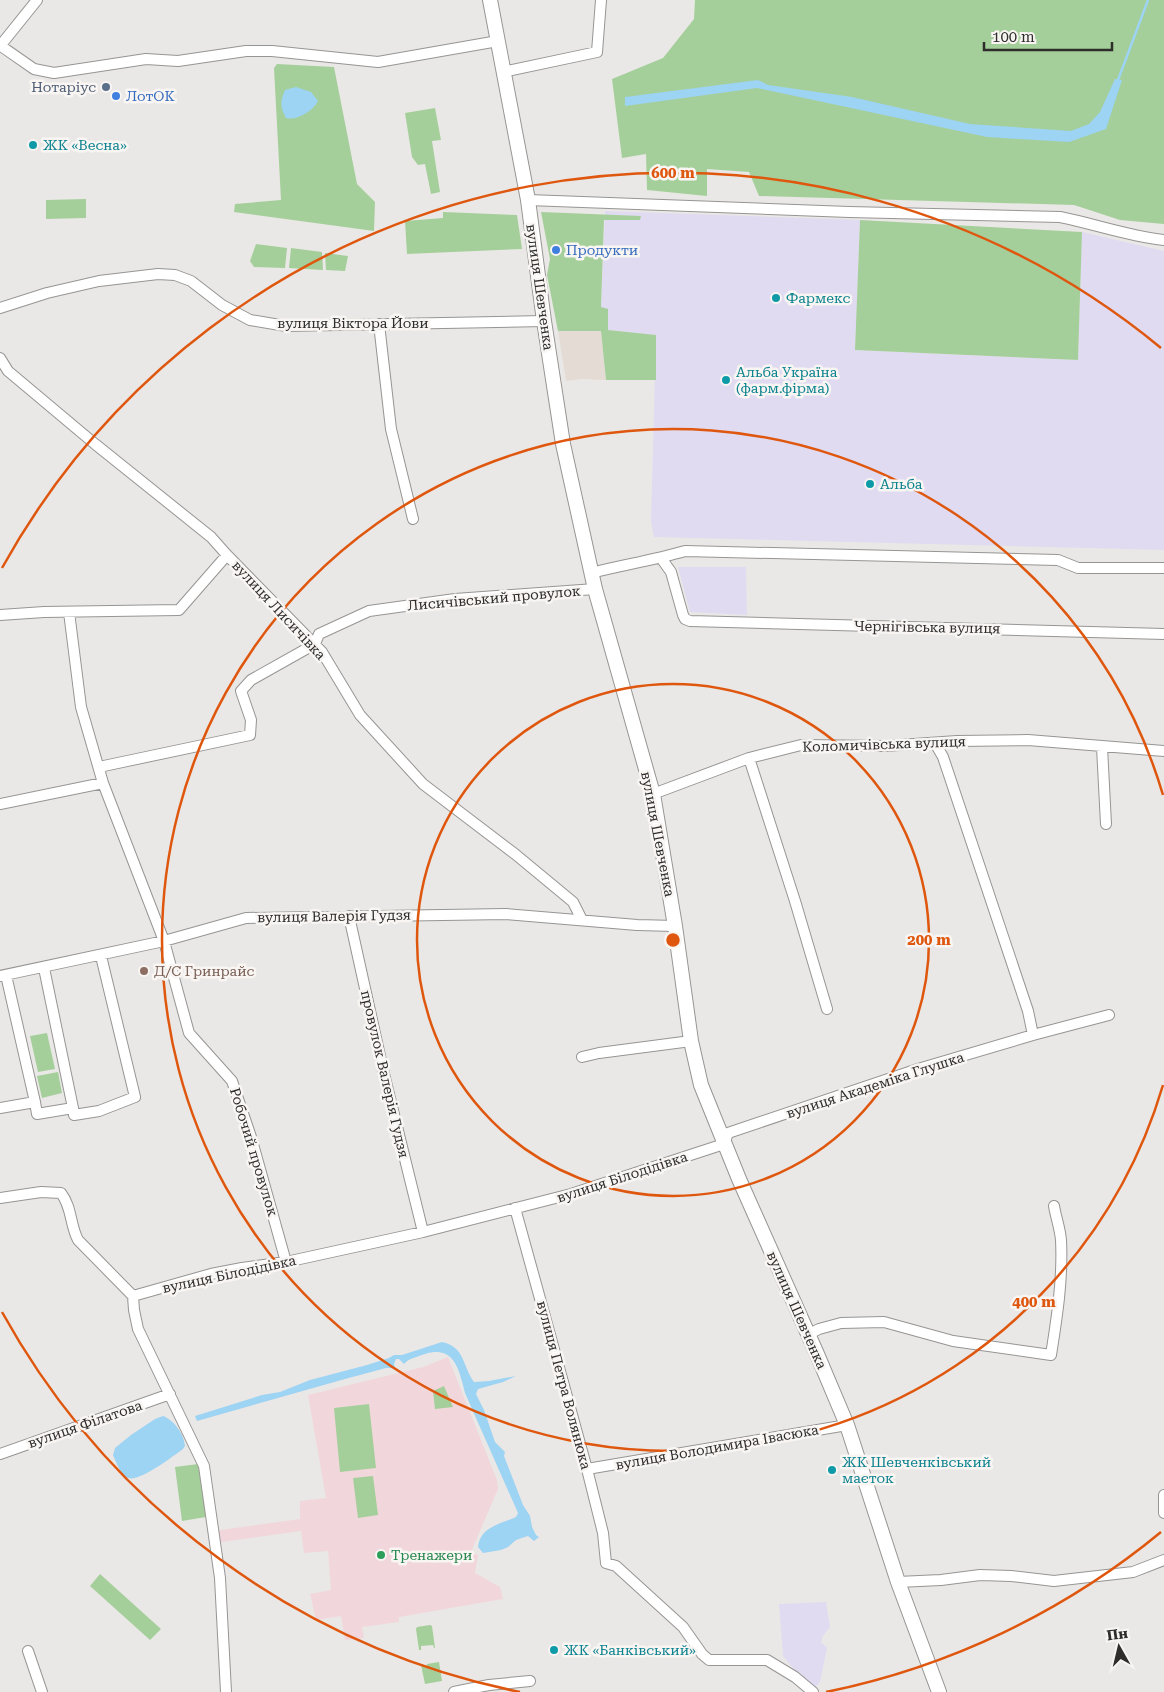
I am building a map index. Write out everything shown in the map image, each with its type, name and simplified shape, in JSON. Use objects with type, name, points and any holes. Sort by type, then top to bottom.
[{"type":"main road","name":"вулиця Шевченка","points":[[490,0],[528,200],[563,444],[595,589],[653,794],[675,926],[691,1041],[701,1085],[724,1144],[809,1334],[847,1425],[898,1582],[939,1692]]},
{"type":"street","points":[[37,0],[0,46],[34,69],[54,73],[146,59],[178,61],[246,51],[281,52],[378,62],[498,41]]},
{"type":"street","points":[[503,72],[597,52],[601,0]]},
{"type":"street","points":[[528,200],[849,212],[1060,217],[1082,221],[1127,234],[1164,240]]},
{"type":"street","name":"вулиця Віктора Йови","points":[[0,308],[47,293],[99,281],[158,274],[175,275],[191,281],[222,305],[250,320],[286,326],[544,320]]},
{"type":"street","points":[[379,324],[391,429],[413,519]]},
{"type":"street","name":"вулиця Лисичівка","points":[[0,358],[8,371],[211,537],[322,652],[360,715],[423,784],[516,854],[573,902],[582,920]]},
{"type":"street","points":[[591,573],[661,558],[685,550],[1058,560],[1078,568],[1164,568]]},
{"type":"street","points":[[0,615],[179,610],[227,555]]},
{"type":"street","name":"Чернігівська вулиця","points":[[661,558],[671,572],[683,615],[685,619],[690,621],[1164,634]]},
{"type":"street","name":"Лисичівський провулок","points":[[99,767],[250,734],[251,720],[241,691],[251,680],[315,644],[319,634],[369,611],[455,599],[595,589]]},
{"type":"street","name":"Робочий провулок","points":[[68,612],[81,707],[103,783],[164,941],[189,1033],[232,1081],[251,1137],[286,1262]]},
{"type":"street","name":"Коломичівська вулиця","points":[[653,794],[749,758],[801,745],[885,746],[935,742],[1028,740],[1164,751]]},
{"type":"street","points":[[935,742],[943,757],[1025,1001],[1033,1035]]},
{"type":"street","points":[[1102,747],[1106,824]]},
{"type":"street","points":[[749,758],[827,1009]]},
{"type":"street","points":[[0,804],[103,783]]},
{"type":"street","name":"вулиця Валерія Гудзя","points":[[3,976],[164,941],[246,918],[506,914],[675,926]]},
{"type":"street","name":"провулок Валерія Гудзя","points":[[349,916],[384,1074],[423,1232]]},
{"type":"street","points":[[44,968],[74,1115],[99,1111],[135,1097],[101,956]]},
{"type":"street","points":[[3,976],[37,1114],[73,1108]]},
{"type":"street","name":"вулиця Академіка Глушка","points":[[724,1144],[728,1133],[918,1069],[1109,1015]]},
{"type":"street","points":[[582,1057],[691,1041]]},
{"type":"street","points":[[0,1108],[35,1102]]},
{"type":"street","name":"вулиця Білодідівка","points":[[133,1296],[211,1274],[286,1262],[423,1232],[571,1194],[724,1144]]},
{"type":"street","points":[[0,1198],[41,1192],[61,1193],[68,1201],[74,1232],[78,1240],[133,1296],[138,1329],[204,1466],[220,1578],[226,1692]]},
{"type":"street","name":"вулиця Петра Волянюка","points":[[515,1208],[587,1469],[603,1533],[606,1563],[616,1566],[683,1627],[702,1654],[709,1660],[767,1660],[795,1677],[813,1692]]},
{"type":"street","points":[[809,1334],[819,1328],[841,1323],[884,1322],[953,1341],[1051,1355],[1060,1295],[1061,1240],[1058,1220],[1054,1211]]},
{"type":"street","name":"вулиця Філатова","points":[[0,1454],[170,1394]]},
{"type":"street","name":"вулиця Володимира Івасюка","points":[[587,1469],[847,1425]]},
{"type":"street","points":[[1164,1495],[1164,1513]]},
{"type":"street","points":[[898,1582],[941,1580],[980,1575],[1011,1576],[1054,1581],[1133,1572],[1164,1560]]},
{"type":"street","points":[[28,1651],[42,1692]]},
{"type":"street","points":[[454,1692],[489,1685],[530,1681]]},
{"type":"shaded area","points":[[605,211],[860,220],[855,350],[1078,360],[1082,232],[1164,251],[1164,550],[654,537],[651,522],[656,335],[608,330],[608,310],[601,307]]},
{"type":"shaded area","points":[[558,331],[601,331],[606,380],[582,379],[566,381]]},
{"type":"shaded area","points":[[678,567],[746,567],[747,615],[690,612]]},
{"type":"shaded area","points":[[448,1357],[497,1480],[498,1489],[471,1552],[478,1555],[475,1573],[500,1587],[503,1599],[399,1617],[399,1622],[362,1627],[364,1638],[345,1640],[341,1616],[316,1620],[310,1594],[331,1590],[328,1551],[304,1553],[301,1531],[215,1543],[213,1531],[300,1519],[300,1501],[326,1498],[308,1395],[423,1367]]},
{"type":"shaded area","points":[[826,1602],[830,1627],[821,1642],[827,1648],[820,1682],[815,1688],[796,1672],[783,1656],[779,1604]]},
{"type":"green space","points":[[695,0],[1164,0],[1164,224],[1120,220],[1074,205],[759,196],[749,172],[707,169],[707,196],[647,190],[646,154],[622,158],[612,79],[663,58],[694,19]]},
{"type":"green space","points":[[277,64],[334,67],[357,184],[375,202],[374,231],[234,212],[235,204],[281,200],[274,68]]},
{"type":"green space","points":[[435,108],[441,140],[432,141],[440,192],[431,194],[425,164],[418,165],[412,157],[405,113]]},
{"type":"green space","points":[[86,199],[86,218],[46,219],[46,200]]},
{"type":"green space","points":[[443,212],[517,215],[522,249],[407,254],[405,221],[443,218]]},
{"type":"green space","points":[[541,212],[641,216],[640,220],[604,220],[601,307],[608,309],[608,330],[656,335],[656,380],[606,380],[601,331],[558,331],[547,275],[550,259]]},
{"type":"green space","points":[[860,220],[1082,232],[1078,360],[855,350]]},
{"type":"green space","points":[[256,244],[287,248],[285,268],[254,267],[250,261]]},
{"type":"green space","points":[[291,248],[322,252],[323,270],[289,268]]},
{"type":"green space","points":[[325,253],[348,256],[345,271],[326,270]]},
{"type":"green space","points":[[47,1033],[55,1069],[38,1072],[30,1036]]},
{"type":"green space","points":[[58,1072],[62,1093],[42,1098],[37,1076]]},
{"type":"green space","points":[[444,1386],[453,1407],[435,1409],[433,1391]]},
{"type":"green space","points":[[369,1404],[376,1468],[340,1472],[334,1408]]},
{"type":"green space","points":[[198,1464],[206,1517],[182,1521],[175,1467]]},
{"type":"green space","points":[[373,1476],[378,1515],[358,1518],[353,1478]]},
{"type":"green space","points":[[100,1574],[161,1629],[150,1640],[90,1586]]},
{"type":"green space","points":[[432,1626],[435,1648],[433,1645],[421,1646],[421,1650],[419,1650],[416,1629],[417,1627]]},
{"type":"green space","points":[[439,1662],[442,1681],[425,1684],[421,1665],[427,1666],[427,1664]]},
{"type":"water","points":[[1115,79],[1122,80],[1106,129],[1069,142],[987,137],[757,88],[625,106],[625,97],[758,80],[768,85],[852,97],[970,124],[1071,131],[1089,124],[1100,112]]},
{"type":"water","points":[[296,87],[311,92],[318,101],[316,105],[304,114],[295,118],[286,118],[281,104],[282,97],[285,90]]},
{"type":"water","points":[[442,1342],[449,1344],[459,1352],[474,1382],[516,1376],[478,1389],[476,1394],[484,1410],[495,1442],[505,1452],[504,1456],[523,1505],[530,1516],[536,1535],[539,1537],[534,1541],[528,1536],[516,1540],[501,1550],[483,1553],[478,1547],[480,1540],[487,1531],[497,1524],[516,1517],[518,1513],[465,1393],[454,1361],[443,1353],[425,1354],[411,1359],[404,1364],[399,1359],[396,1359],[395,1368],[386,1368],[197,1421],[195,1416],[262,1395],[280,1392],[310,1380]]},
{"type":"water","points":[[163,1416],[178,1428],[185,1446],[156,1468],[140,1476],[133,1478],[125,1477],[113,1455],[115,1448],[155,1419]]},
{"type":"waterway","points":[[1118,80],[1148,0]]},
{"type":"place","name":"Нотаріус","points":[[106,87]]},
{"type":"place","name":"ЛотОК","points":[[116,96]]},
{"type":"place","name":"ЖК «Весна»","points":[[33,145]]},
{"type":"place","name":"Продукти","points":[[556,250]]},
{"type":"place","name":"Фармекс","points":[[776,298]]},
{"type":"place","name":"Альба Україна (фарм.фірма)","points":[[726,380]]},
{"type":"place","name":"Альба","points":[[870,484]]},
{"type":"place","name":"Д/С Гринрайс","points":[[144,971]]},
{"type":"place","name":"ЖК Шевченківський маєток","points":[[832,1470]]},
{"type":"place","name":"Тренажери","points":[[381,1555]]},
{"type":"place","name":"ЖК «Банківський»","points":[[554,1650]]}]
